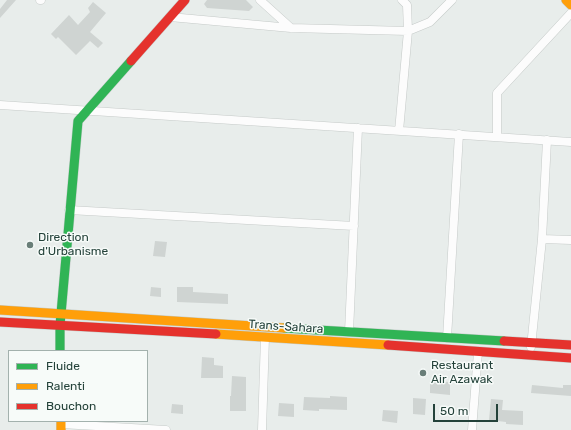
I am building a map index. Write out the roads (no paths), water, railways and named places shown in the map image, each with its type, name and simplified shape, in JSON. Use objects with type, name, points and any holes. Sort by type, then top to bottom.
[{"type":"main road","points":[[60,350],[60,325],[69,210],[78,121],[185,0]]},
{"type":"main road","points":[[566,0],[571,5]]},
{"type":"main road","name":"Trans-Sahara","points":[[0,310],[571,345]]},
{"type":"main road","name":"Trans-Sahara","points":[[0,322],[265,337],[571,358]]},
{"type":"street","points":[[260,0],[291,28]]},
{"type":"street","points":[[399,131],[408,31],[407,5],[402,0]]},
{"type":"street","points":[[170,17],[291,28],[408,31],[430,22],[452,0]]},
{"type":"street","points":[[497,137],[497,93],[571,13]]},
{"type":"street","points":[[0,105],[571,142]]},
{"type":"street","points":[[349,332],[358,128]]},
{"type":"street","points":[[447,338],[458,134]]},
{"type":"street","points":[[530,356],[542,239],[546,140]]},
{"type":"street","points":[[69,210],[354,226]]},
{"type":"street","points":[[542,239],[571,240]]},
{"type":"street","points":[[262,430],[265,337]]},
{"type":"street","points":[[472,430],[478,352]]},
{"type":"street","points":[[61,425],[166,430]]},
{"type":"place","name":"Direction d'Urbanisme","points":[[30,245]]},
{"type":"place","name":"Restaurant Air Azawak","points":[[423,373]]}]
